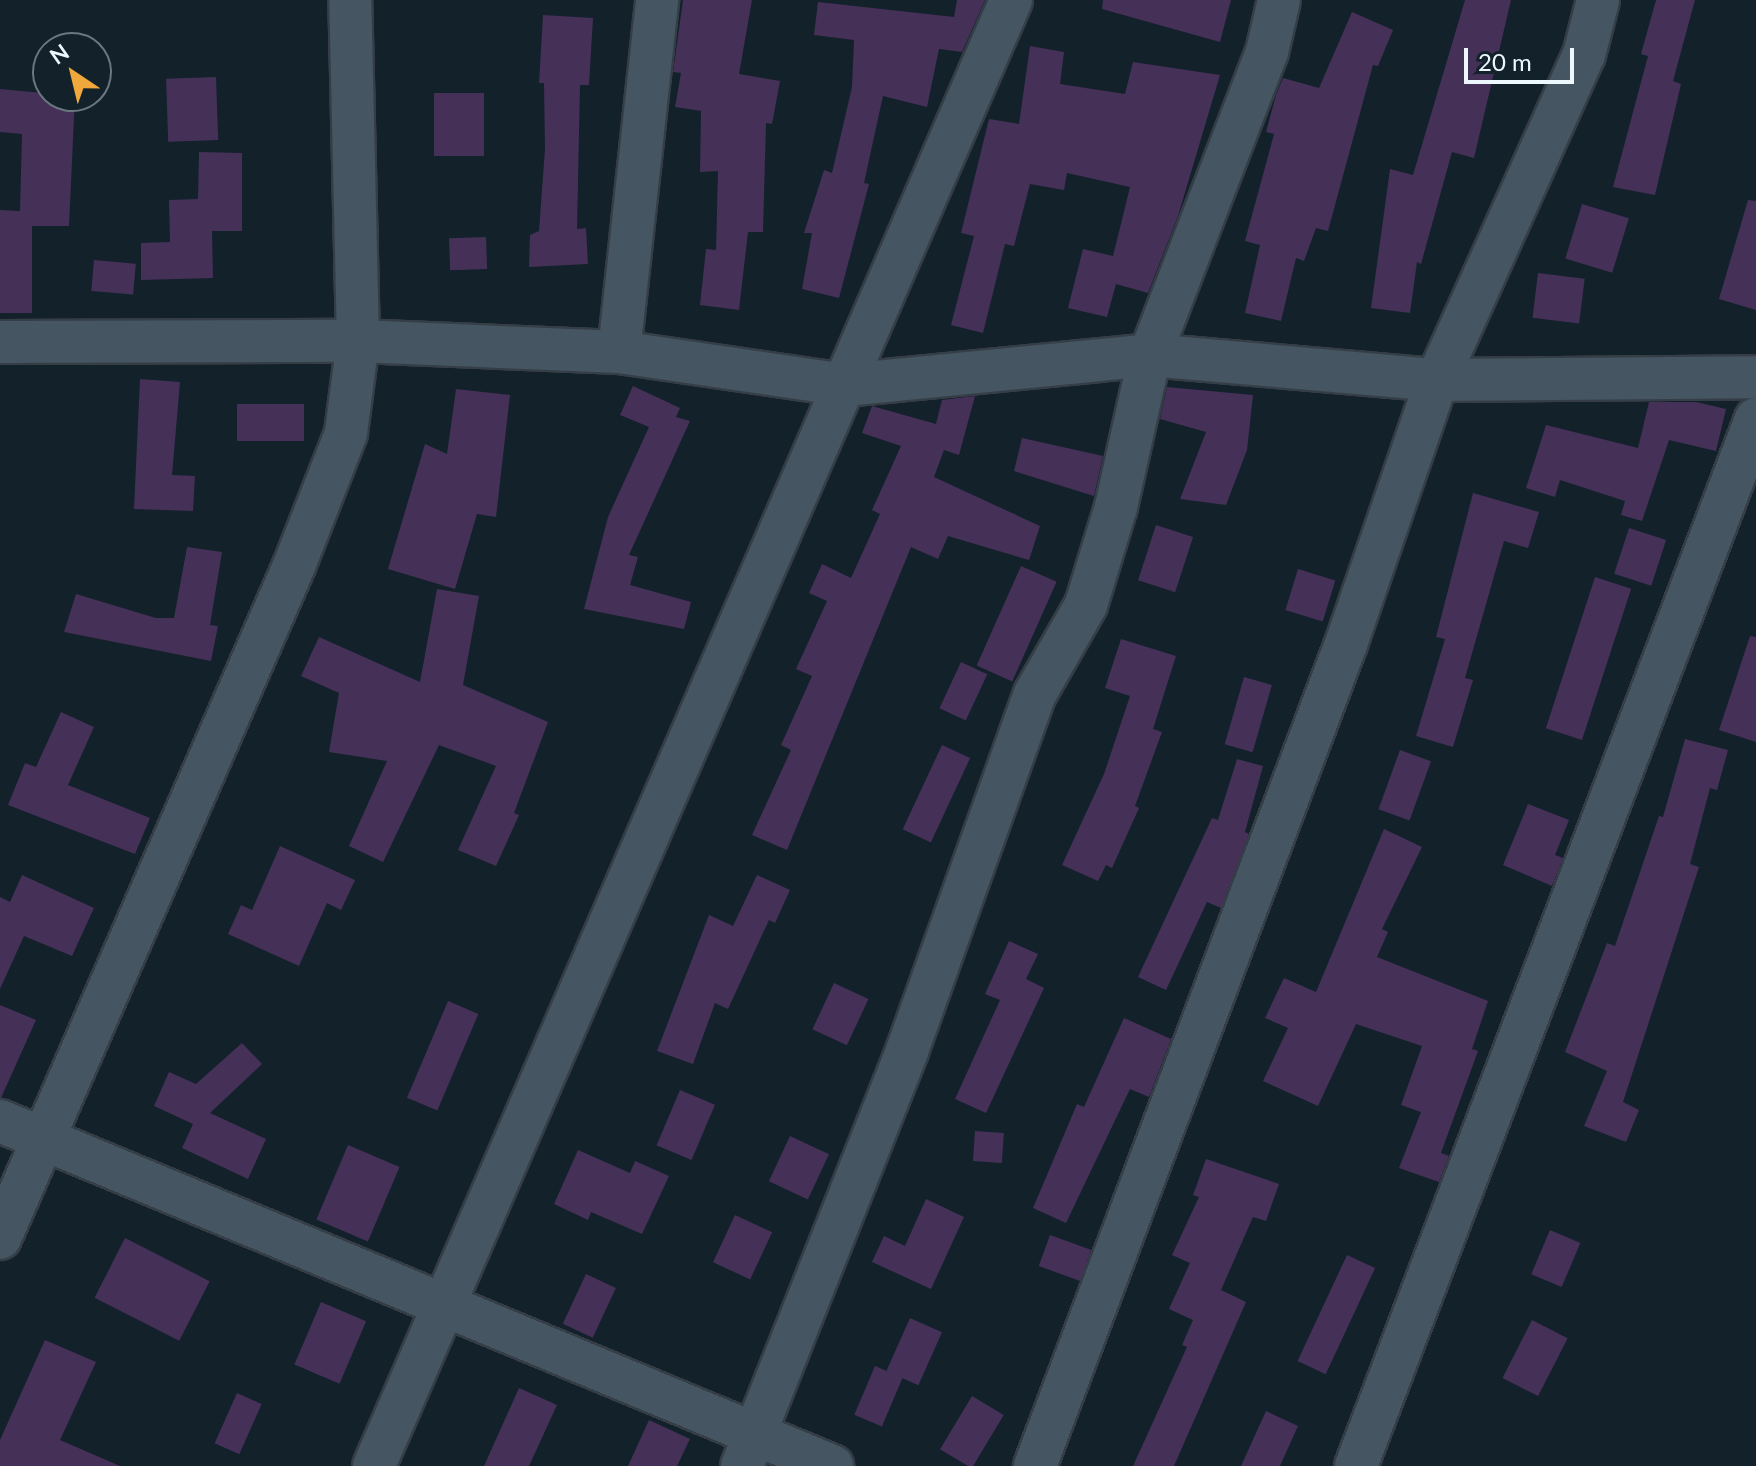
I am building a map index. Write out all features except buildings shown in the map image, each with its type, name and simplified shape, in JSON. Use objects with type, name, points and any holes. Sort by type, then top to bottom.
[{"type":"street","points":[[0,1238],[330,478],[346,433],[358,341],[350,0]]},
{"type":"street","points":[[619,352],[657,0]]},
{"type":"street","points":[[374,1466],[446,1307],[1011,0]]},
{"type":"street","points":[[748,1449],[907,1051],[1035,694],[1086,605],[1116,507],[1150,355],[1267,52],[1279,0]]},
{"type":"street","points":[[1035,1466],[1346,644],[1437,380],[1584,55],[1598,0]]},
{"type":"street","points":[[0,342],[358,341],[619,352],[845,385],[1150,355],[1437,380],[1756,377]]},
{"type":"street","points":[[1356,1466],[1756,419]]},
{"type":"street","points":[[0,1121],[446,1307],[748,1449],[832,1466]]}]
